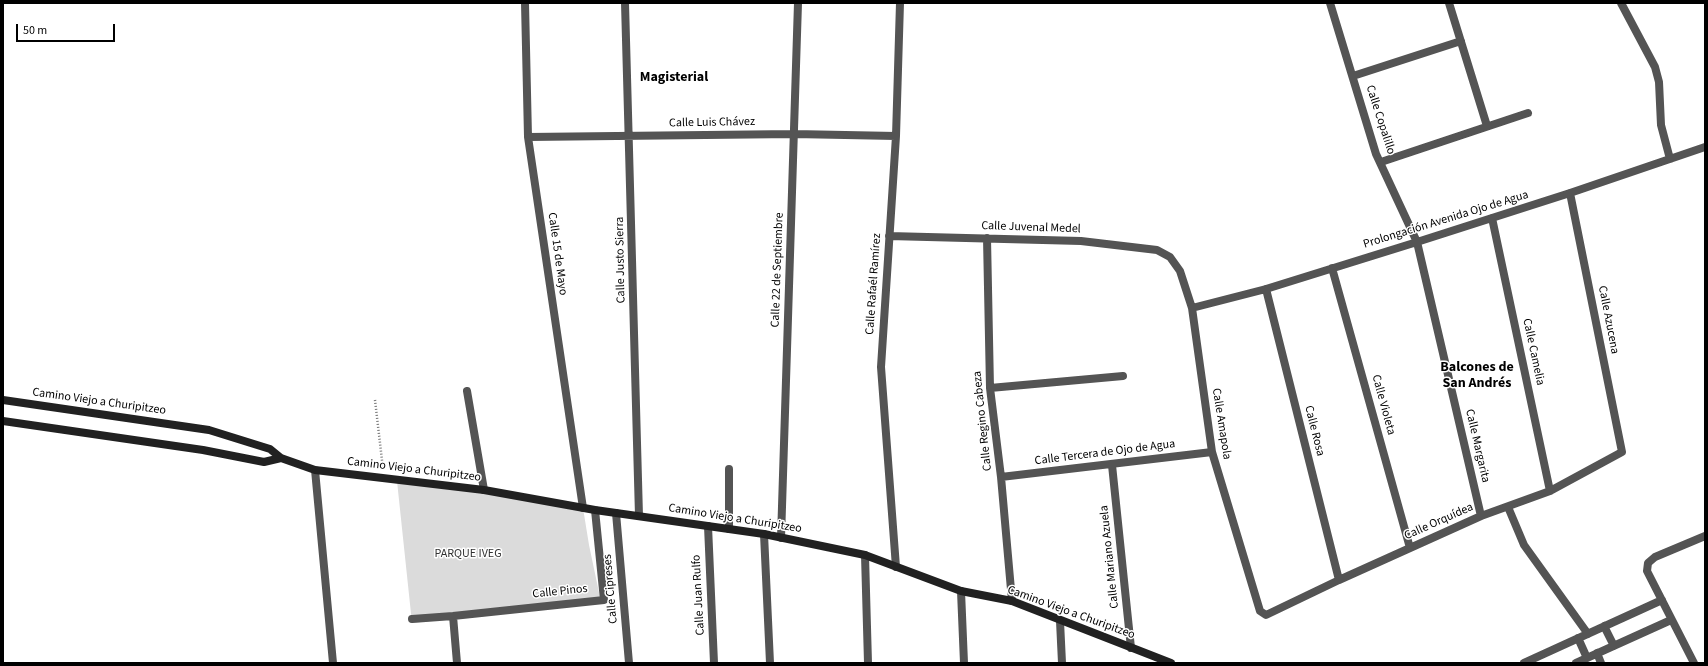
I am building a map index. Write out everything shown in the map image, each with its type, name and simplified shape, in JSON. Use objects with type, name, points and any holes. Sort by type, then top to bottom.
[{"type":"street","name":"Calle 15 de Mayo","points":[[525,3],[528,137],[583,508]]},
{"type":"street","name":"Calle Justo Sierra","points":[[625,3],[630,136],[639,516]]},
{"type":"street","name":"Calle 22 de Septiembre","points":[[781,538],[798,3]]},
{"type":"street","name":"Calle Rafaél Ramírez","points":[[896,567],[881,366],[896,136],[900,3]]},
{"type":"street","name":"Calle Copalillo","points":[[1330,3],[1376,154],[1417,242]]},
{"type":"street","points":[[1448,3],[1487,126]]},
{"type":"street","points":[[1621,3],[1655,66],[1659,82],[1661,125],[1670,159]]},
{"type":"street","points":[[1353,76],[1460,41]]},
{"type":"street","points":[[1381,162],[1528,113]]},
{"type":"street","name":"Calle Luis Chávez","points":[[528,137],[794,134],[896,136]]},
{"type":"street","name":"Prolongación Avenida Ojo de Agua","points":[[1192,308],[1266,289],[1417,242],[1570,193],[1705,147]]},
{"type":"street","name":"Calle Azucena","points":[[1570,193],[1622,452]]},
{"type":"street","name":"Calle Camelia","points":[[1492,218],[1550,491]]},
{"type":"street","name":"Calle Juvenal Medel","points":[[889,236],[1082,242],[1157,250],[1170,257]]},
{"type":"street","name":"Calle Regino Cabeza","points":[[987,238],[990,388],[1001,477],[1012,601]]},
{"type":"street","name":"Calle Margarita","points":[[1417,242],[1481,516]]},
{"type":"street","name":"Calle Amapola","points":[[1170,257],[1180,271],[1192,308],[1212,452],[1260,611],[1266,615]]},
{"type":"street","name":"Calle Violeta","points":[[1332,268],[1410,548]]},
{"type":"street","name":"Calle Rosa","points":[[1266,289],[1339,580]]},
{"type":"street","points":[[990,388],[1123,376]]},
{"type":"street","points":[[467,391],[484,490]]},
{"type":"street","name":"Camino Viejo a Churipitzeo","points":[[3,400],[209,430],[270,449],[280,458],[315,470],[484,490],[595,510],[764,534],[865,555],[961,591],[1012,601],[1166,662]]},
{"type":"street","name":"Camino Viejo a Churipitzeo","points":[[3,421],[203,450],[264,462],[280,458]]},
{"type":"street","name":"Calle Tercera de Ojo de Agua","points":[[1001,477],[1212,452]]},
{"type":"street","name":"Calle Orquídea","points":[[1266,615],[1339,580],[1481,516],[1550,491],[1622,452]]},
{"type":"street","name":"Calle Mariano Azuela","points":[[1112,465],[1131,648]]},
{"type":"street","points":[[728,529],[729,469]]},
{"type":"street","points":[[315,470],[333,663]]},
{"type":"street","points":[[1508,507],[1524,545],[1588,634]]},
{"type":"street","name":"Calle Pinos","points":[[453,616],[604,600],[595,510]]},
{"type":"street","name":"Calle Cipreses","points":[[616,513],[629,663]]},
{"type":"street","name":"Calle Juan Rulfo","points":[[708,526],[714,663]]},
{"type":"street","points":[[764,534],[770,663]]},
{"type":"street","points":[[1694,663],[1647,571],[1648,563],[1655,557],[1705,536]]},
{"type":"street","points":[[865,555],[868,663]]},
{"type":"street","points":[[961,591],[964,663]]},
{"type":"street","points":[[1524,663],[1662,600]]},
{"type":"street","points":[[412,619],[453,616],[457,663]]},
{"type":"street","points":[[1576,663],[1671,620]]},
{"type":"street","points":[[1060,621],[1062,663]]},
{"type":"street","points":[[1604,626],[1614,646]]},
{"type":"street","points":[[1578,638],[1587,658]]},
{"type":"street","points":[[1597,653],[1601,663]]},
{"type":"path","points":[[375,400],[384,479]]},
{"type":"green space","name":"PARQUE IVEG","points":[[397,481],[583,508],[601,602],[412,623]]},
{"type":"district","name":"Magisterial","points":[[674,78]]},
{"type":"district","name":"Balcones de San Andrés","points":[[1477,376]]}]
